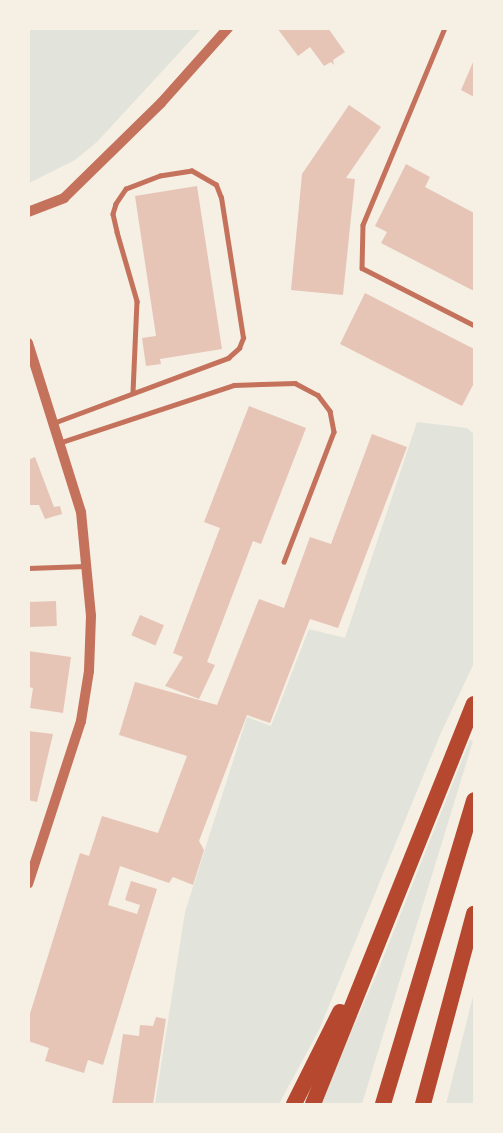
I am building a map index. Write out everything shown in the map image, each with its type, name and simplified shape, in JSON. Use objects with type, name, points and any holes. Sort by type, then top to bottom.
[{"type":"highway","points":[[313,1104],[474,704]]},
{"type":"highway","points":[[383,1104],[474,800]]},
{"type":"highway","points":[[423,1104],[474,914]]},
{"type":"highway","points":[[294,1104],[387,916]]},
{"type":"street","points":[[28,212],[64,198],[160,103],[228,28]]},
{"type":"street","points":[[28,343],[56,422],[81,512],[87,566],[91,648],[81,721],[28,884]]},
{"type":"lane","points":[[445,28],[363,225],[362,268],[474,325]]},
{"type":"lane","points":[[56,422],[228,358],[243,339],[221,198],[216,185],[192,171],[160,176],[126,189],[116,204],[114,214],[117,232],[137,301],[133,392]]},
{"type":"lane","points":[[62,442],[234,385],[274,381],[295,383],[310,391],[330,411],[334,432],[284,562]]},
{"type":"lane","points":[[28,568],[87,566]]},
{"type":"shaded area","points":[[29,28],[201,29],[97,142],[75,160],[29,183]]},
{"type":"shaded area","points":[[417,422],[467,428],[474,434],[474,663],[440,735],[319,1030],[279,1104],[155,1104],[185,912],[247,717],[271,726],[309,629],[345,638]]},
{"type":"shaded area","points":[[470,740],[473,741],[362,1104],[319,1104],[375,978]]},
{"type":"shaded area","points":[[474,992],[474,1104],[446,1104]]},
{"type":"building","points":[[277,28],[328,28],[345,52],[333,60],[334,65],[331,62],[324,66],[310,47],[298,56]]},
{"type":"building","points":[[474,60],[474,97],[461,90]]},
{"type":"building","points":[[349,105],[381,127],[346,178],[355,179],[343,295],[291,290],[302,174]]},
{"type":"building","points":[[406,164],[430,177],[425,187],[474,213],[474,291],[381,243],[387,232],[375,226]]},
{"type":"building","points":[[197,186],[222,349],[160,359],[161,364],[146,366],[142,338],[156,336],[135,196]]},
{"type":"building","points":[[365,293],[474,349],[474,383],[462,406],[340,344]]},
{"type":"building","points":[[249,406],[306,428],[261,544],[253,541],[207,662],[215,665],[199,699],[165,686],[183,657],[173,653],[220,528],[204,522]]},
{"type":"building","points":[[372,434],[407,447],[338,628],[310,619],[270,723],[247,715],[199,841],[204,850],[193,885],[173,877],[169,883],[120,866],[108,905],[137,914],[140,905],[125,900],[131,881],[157,889],[103,1065],[88,1060],[84,1073],[45,1061],[49,1048],[28,1041],[28,1020],[80,853],[89,856],[102,816],[158,833],[187,756],[119,735],[135,682],[217,705],[259,599],[284,608],[310,537],[331,544]]},
{"type":"building","points":[[35,457],[54,507],[60,506],[62,514],[45,519],[39,505],[28,505],[28,460]]},
{"type":"building","points":[[56,601],[57,626],[29,627],[28,602]]},
{"type":"building","points":[[140,615],[164,625],[155,645],[131,635]]},
{"type":"building","points":[[28,651],[71,657],[63,713],[30,708],[33,688],[28,687]]},
{"type":"building","points":[[28,731],[53,734],[37,802],[28,800]]},
{"type":"building","points":[[156,1017],[166,1019],[153,1104],[112,1104],[123,1034],[139,1036],[140,1025],[153,1026]]}]
